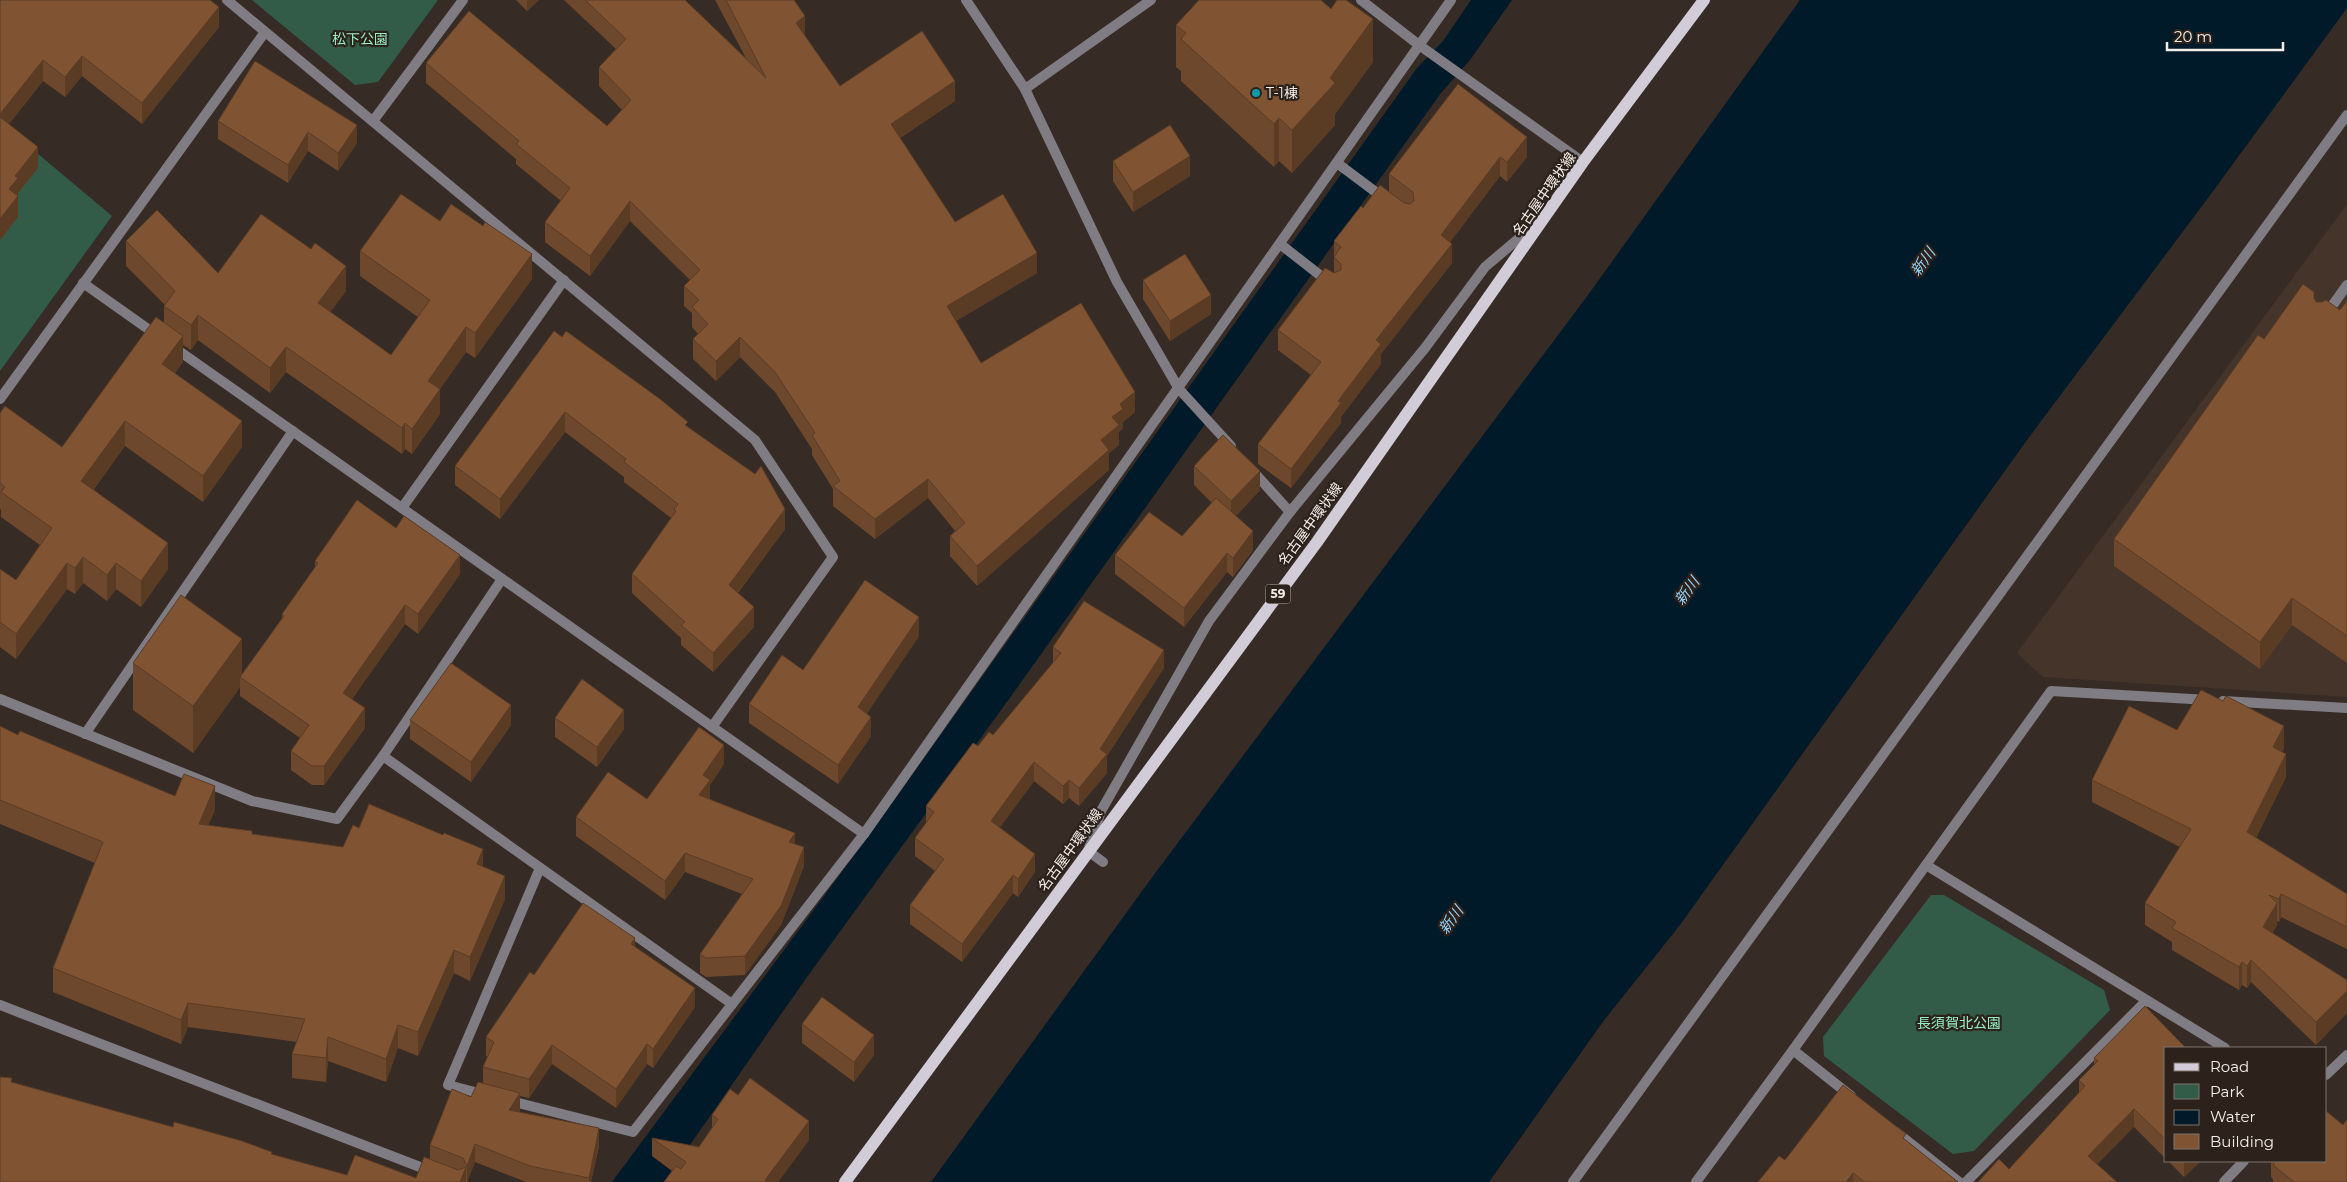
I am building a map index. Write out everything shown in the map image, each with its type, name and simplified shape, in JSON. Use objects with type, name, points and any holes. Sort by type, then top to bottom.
[{"type":"main road","name":"名古屋中環状線","points":[[845,1182],[1317,542],[1551,211],[1583,162],[1704,0]]},
{"type":"street","points":[[227,0],[755,440],[833,557],[712,727]]},
{"type":"street","points":[[373,121],[463,0]]},
{"type":"street","points":[[966,0],[1025,90],[1117,282],[1179,389],[1290,512]]},
{"type":"street","points":[[1025,90],[1151,0]]},
{"type":"street","points":[[1360,0],[1419,45],[1583,162]]},
{"type":"street","points":[[540,868],[448,1085],[633,1132],[864,834],[1339,164],[1451,0]]},
{"type":"street","points":[[0,400],[265,32]]},
{"type":"street","points":[[1573,1182],[2347,115]]},
{"type":"street","points":[[1339,164],[1394,206]]},
{"type":"street","points":[[1103,862],[1088,851],[1100,811],[1209,621],[1290,512],[1425,348],[1485,267],[1551,211]]},
{"type":"street","points":[[1281,245],[1335,286]]},
{"type":"street","points":[[402,508],[564,280]]},
{"type":"street","points":[[83,283],[864,834]]},
{"type":"street","points":[[2320,323],[2347,285]]},
{"type":"street","points":[[85,734],[293,431]]},
{"type":"street","points":[[0,699],[252,801],[337,819],[383,756],[502,579]]},
{"type":"street","points":[[1696,1182],[2051,691],[2347,708]]},
{"type":"street","points":[[383,756],[732,1004]]},
{"type":"street","points":[[1926,865],[2223,1047]]},
{"type":"street","points":[[1966,1182],[2146,1001]]},
{"type":"street","points":[[0,1006],[442,1175]]},
{"type":"street","points":[[1793,1050],[1861,1104]]},
{"type":"street","points":[[2327,1074],[2347,1055]]},
{"type":"street","points":[[1884,1122],[1959,1182]]},
{"type":"street","points":[[2224,1182],[2243,1162]]},
{"type":"shaded area","points":[[2347,204],[2347,697],[2043,677],[2017,653]]},
{"type":"green space","name":"松下公園","points":[[252,0],[438,0],[378,82],[355,85]]},
{"type":"green space","points":[[0,122],[112,216],[0,371]]},
{"type":"green space","name":"長須賀北公園","points":[[1931,895],[1944,895],[2104,990],[2110,1010],[1974,1151],[1953,1154],[1824,1056],[1823,1037]]},
{"type":"water","points":[[1471,0],[1512,0],[1470,60],[1441,93],[1009,699],[807,977],[664,1182],[612,1182],[867,838],[1417,68],[1443,41]]},
{"type":"water","name":"新川","points":[[1800,0],[2347,0],[2347,8],[2027,440],[1680,925],[1605,1019],[1489,1182],[931,1182],[1153,876],[1588,295]]},
{"type":"building","points":[[0,0],[210,0],[219,7],[142,103],[82,56],[65,77],[43,60],[0,114]]},
{"type":"building","points":[[585,0],[685,0],[766,78],[726,0],[794,0],[805,16],[796,23],[840,86],[922,31],[955,81],[891,124],[955,222],[1003,194],[1037,253],[947,306],[981,363],[1081,303],[1135,392],[1120,404],[1123,409],[1112,417],[1119,425],[1101,440],[1109,450],[977,566],[950,536],[965,523],[928,479],[875,519],[833,486],[840,481],[812,435],[815,433],[775,372],[740,337],[716,361],[693,339],[708,324],[692,307],[699,300],[684,286],[700,270],[630,201],[590,256],[545,222],[570,188],[516,144],[519,141],[426,63],[469,11],[607,126],[631,100],[599,67],[626,39]]},
{"type":"building","points":[[1199,0],[1321,0],[1331,9],[1337,0],[1346,0],[1373,19],[1330,78],[1335,83],[1292,130],[1279,118],[1274,124],[1181,39],[1186,33],[1176,25]]},
{"type":"building","points":[[255,61],[357,125],[338,153],[308,132],[288,165],[218,121]]},
{"type":"building","points":[[1458,84],[1527,137],[1507,162],[1500,157],[1441,235],[1452,244],[1376,340],[1381,344],[1338,401],[1341,403],[1291,469],[1258,444],[1321,362],[1278,330],[1325,268],[1334,273],[1341,270],[1341,264],[1334,257],[1341,247],[1334,241],[1380,185],[1404,203],[1410,204],[1414,201],[1413,192],[1389,174]]},
{"type":"building","points":[[0,117],[38,147],[15,176],[18,178],[9,189],[18,196],[0,219]]},
{"type":"building","points":[[1170,125],[1190,156],[1133,192],[1113,161]]},
{"type":"building","points":[[401,194],[440,221],[451,204],[483,226],[485,222],[532,254],[475,333],[466,327],[428,381],[440,389],[412,429],[405,423],[402,428],[286,347],[270,368],[198,315],[191,325],[164,306],[175,291],[126,241],[157,210],[218,273],[261,214],[311,249],[315,243],[346,266],[318,303],[391,355],[430,300],[360,251]]},
{"type":"building","points":[[1185,254],[1211,295],[1170,321],[1143,280]]},
{"type":"building","points":[[2303,284],[2314,292],[2316,302],[2326,300],[2340,310],[2347,301],[2347,636],[2292,598],[2260,642],[2114,539],[2258,335],[2264,339]]},
{"type":"building","points":[[156,317],[183,336],[162,364],[242,421],[203,476],[125,421],[81,481],[168,543],[141,581],[116,563],[107,575],[83,557],[75,568],[67,563],[16,634],[0,622],[0,569],[16,580],[52,528],[1,492],[5,487],[0,483],[0,413],[5,406],[62,447]]},
{"type":"building","points":[[554,331],[562,337],[566,331],[660,399],[688,422],[685,425],[755,474],[761,466],[785,509],[729,585],[754,607],[713,653],[681,625],[685,622],[632,574],[676,511],[674,509],[678,504],[624,462],[626,459],[565,412],[500,499],[455,466]]},
{"type":"building","points":[[1223,435],[1260,471],[1231,501],[1194,466]]},
{"type":"building","points":[[1216,498],[1253,531],[1233,558],[1227,553],[1184,608],[1115,555],[1149,512],[1182,536]]},
{"type":"building","points":[[357,500],[396,528],[404,516],[460,555],[418,614],[405,605],[343,693],[365,708],[324,766],[312,766],[291,751],[309,725],[240,677],[284,616],[282,614],[318,563],[315,561]]},
{"type":"building","points":[[865,580],[919,617],[858,707],[871,717],[838,765],[749,704],[782,655],[803,670]]},
{"type":"building","points":[[181,595],[242,639],[193,706],[133,663]]},
{"type":"building","points":[[1084,601],[1164,650],[1100,749],[1107,754],[1079,788],[1069,780],[1063,786],[1034,762],[991,821],[1035,854],[1018,879],[1013,875],[962,944],[910,905],[944,859],[915,838],[934,812],[926,806],[973,743],[978,746],[989,732],[993,735],[1061,653],[1053,647]]},
{"type":"building","points":[[451,663],[511,705],[471,762],[410,720]]},
{"type":"building","points":[[582,679],[624,710],[597,747],[555,718]]},
{"type":"building","points":[[2201,690],[2223,701],[2226,696],[2284,726],[2273,747],[2286,754],[2247,832],[2347,894],[2347,927],[2281,894],[2279,899],[2269,895],[2277,903],[2263,927],[2347,980],[2347,991],[2316,1022],[2251,960],[2247,966],[2242,962],[2239,967],[2172,928],[2176,922],[2145,903],[2191,829],[2092,780],[2129,706],[2177,730]]},
{"type":"building","points":[[0,726],[18,735],[20,731],[175,796],[184,774],[215,786],[199,824],[252,831],[252,834],[343,847],[353,825],[359,828],[369,804],[443,835],[444,833],[483,849],[477,864],[505,876],[470,957],[454,950],[418,1032],[398,1025],[386,1059],[328,1037],[326,1058],[292,1054],[305,1019],[188,1003],[181,1020],[53,968],[103,842],[0,800]]},
{"type":"building","points":[[699,727],[724,745],[703,775],[710,780],[699,795],[795,833],[789,842],[804,847],[781,906],[745,956],[706,958],[700,954],[753,879],[685,853],[665,881],[576,817],[608,772],[647,799]]},
{"type":"building","points":[[583,903],[635,938],[631,944],[695,988],[653,1049],[647,1044],[616,1089],[552,1045],[529,1079],[483,1067],[494,1042],[486,1037],[530,972],[534,975]]},
{"type":"building","points":[[822,997],[874,1035],[854,1062],[802,1024]]},
{"type":"building","points":[[2145,1006],[2185,1047],[2164,1047],[2164,1138],[2134,1109],[2088,1156],[2117,1182],[1978,1182],[1999,1159],[2009,1169],[2085,1086],[2079,1080],[2098,1061],[2094,1058]]},
{"type":"building","points":[[0,1077],[12,1078],[11,1082],[173,1127],[174,1122],[242,1141],[272,1152],[271,1154],[347,1175],[355,1155],[416,1178],[424,1157],[458,1170],[466,1167],[460,1182],[0,1182]]},
{"type":"building","points":[[750,1078],[809,1121],[765,1180],[767,1182],[664,1182],[676,1166],[681,1169],[686,1162],[652,1138],[699,1147],[718,1119],[712,1115],[730,1089],[738,1095]]},
{"type":"building","points":[[478,1082],[520,1093],[509,1110],[599,1128],[589,1178],[530,1166],[475,1144],[467,1166],[463,1158],[430,1145],[452,1089],[471,1097]]},
{"type":"building","points":[[1843,1085],[1906,1134],[1903,1138],[1958,1182],[1865,1182],[1853,1173],[1846,1182],[1758,1182],[1779,1156],[1785,1160]]},
{"type":"building","points":[[2327,1112],[2343,1125],[2347,1119],[2347,1182],[2294,1182],[2273,1165],[2275,1162],[2327,1162]]},
{"type":"place","name":"T-1棟","points":[[1256,93]]}]
